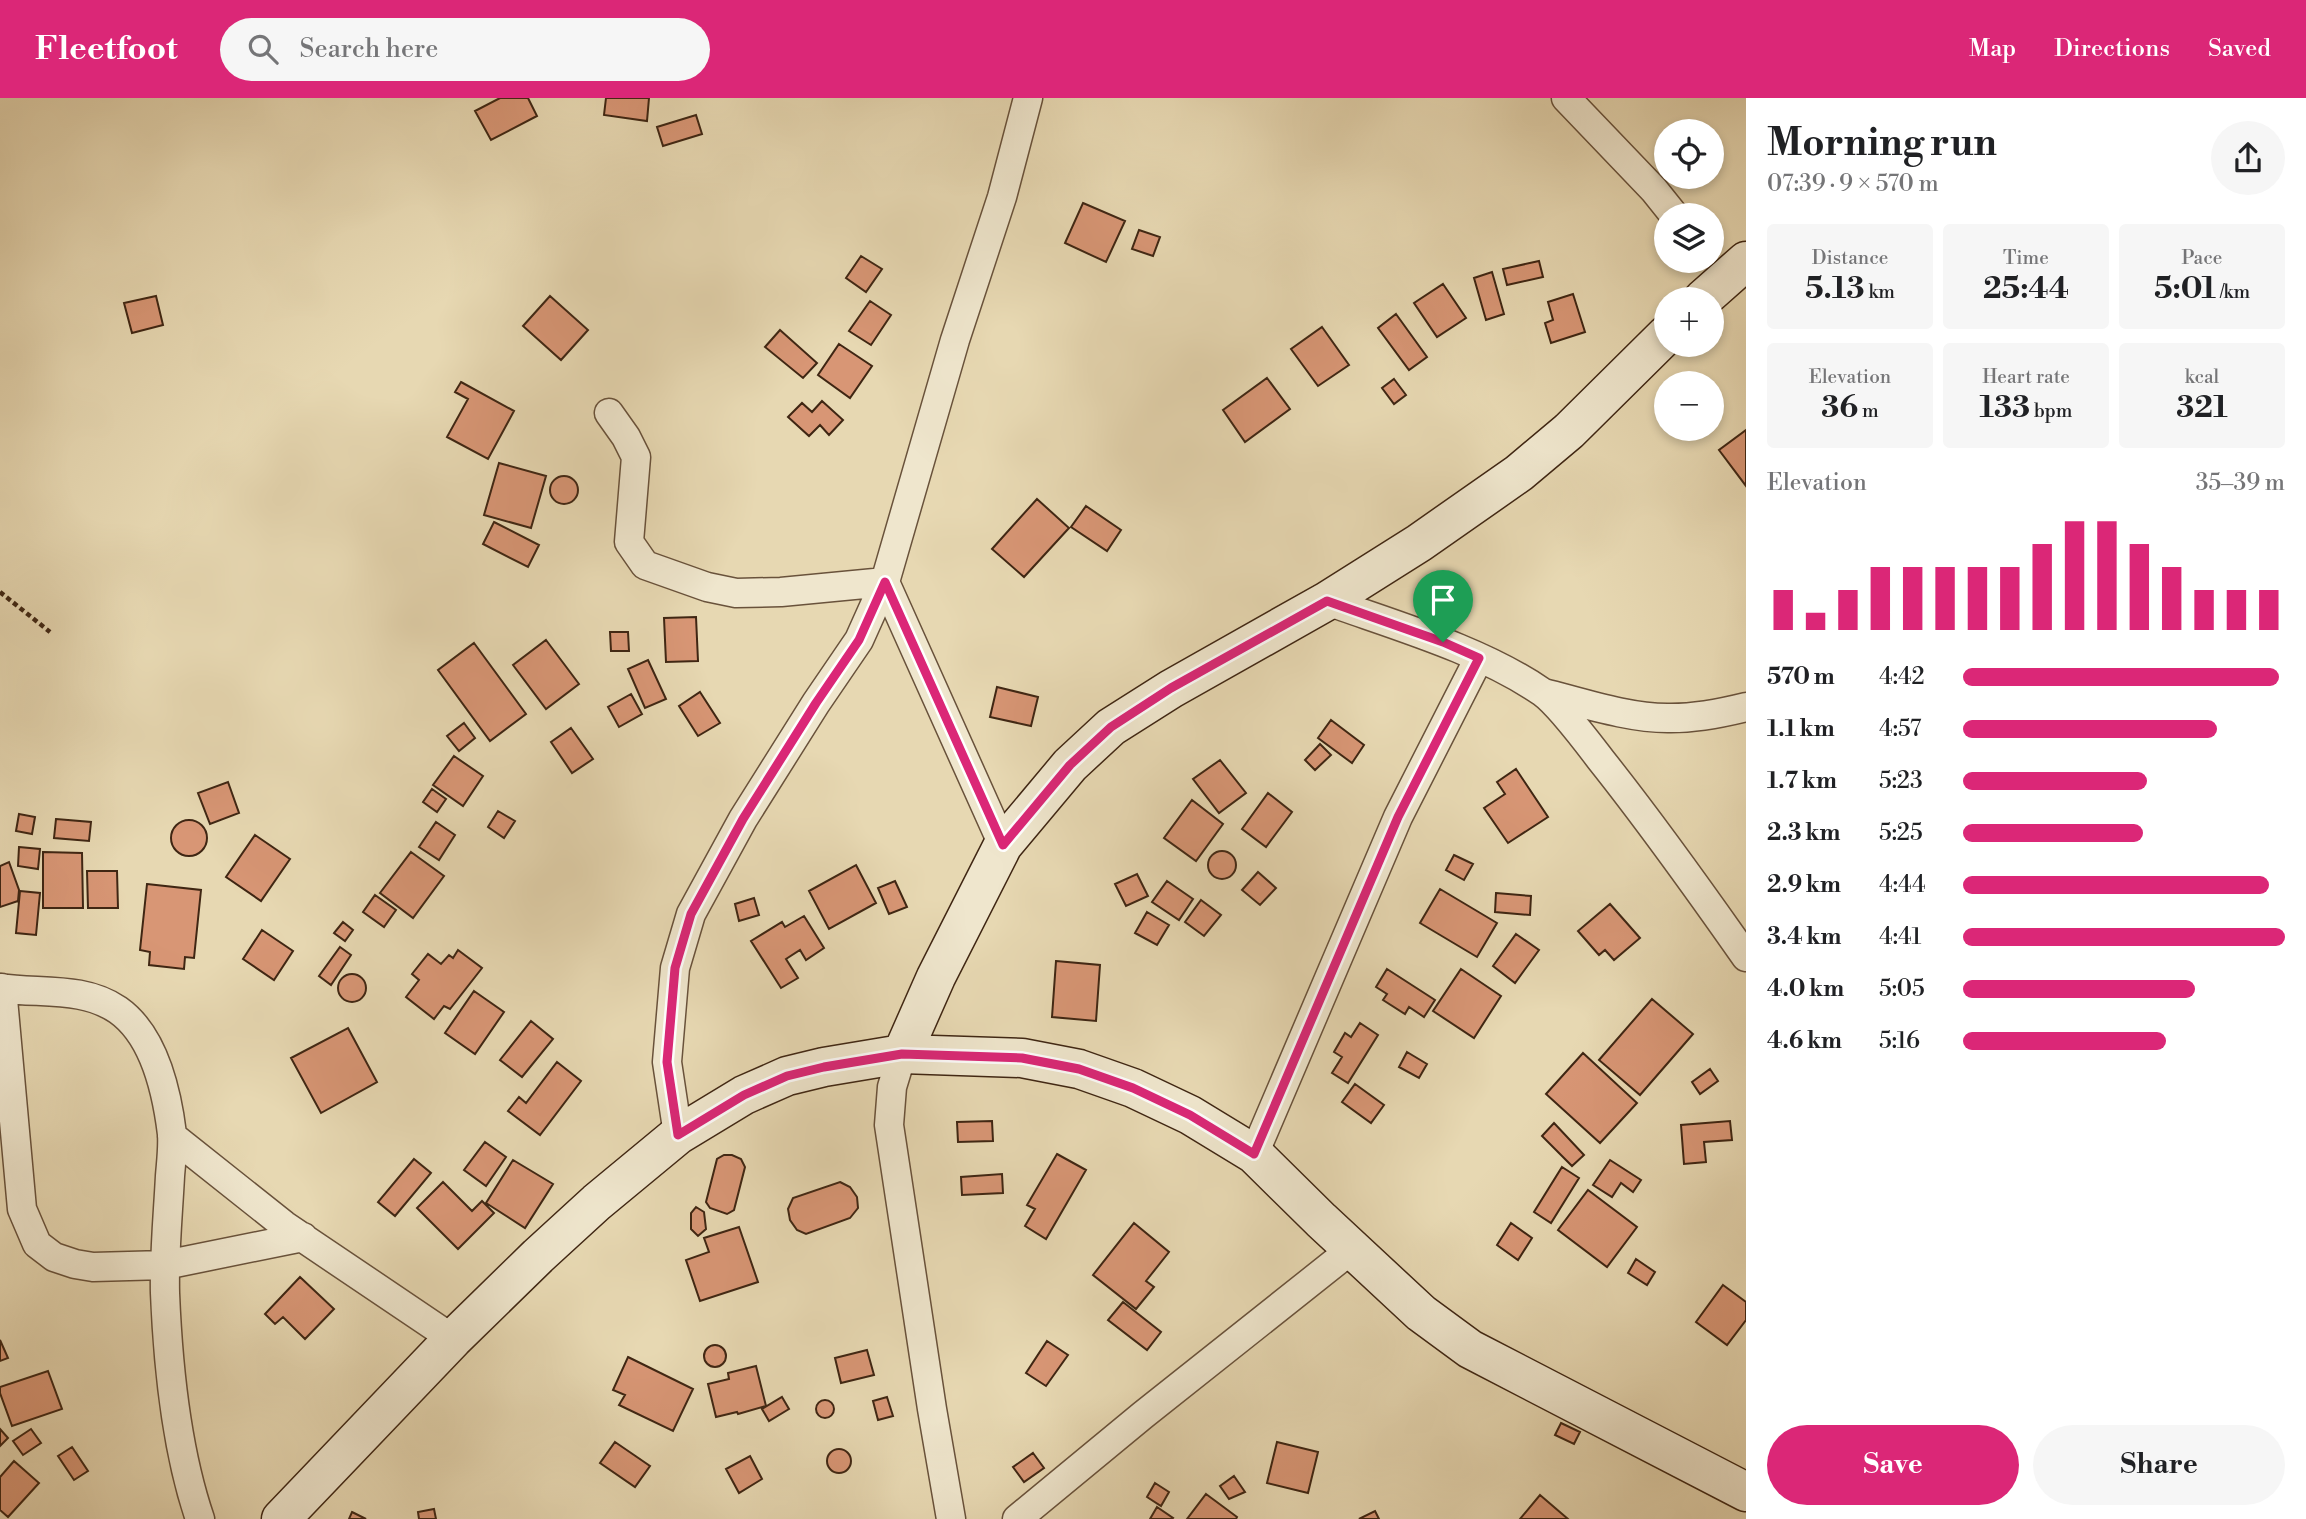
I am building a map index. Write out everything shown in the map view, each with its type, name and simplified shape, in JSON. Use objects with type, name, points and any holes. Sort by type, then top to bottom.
[{"type":"street","points":[[678,1135],[667,1062],[675,968],[691,914],[743,819],[859,640],[885,582],[955,340],[1002,197],[1028,98]]},
{"type":"street","points":[[1566,98],[1621,154],[1664,203]]},
{"type":"street","points":[[951,1519],[890,1125],[892,1087],[902,1054],[936,977],[1003,845],[1070,765],[1111,727],[1171,688],[1327,601],[1419,543],[1519,473],[1569,431],[1654,347]]},
{"type":"street","points":[[609,413],[636,457],[629,542],[645,565],[707,587],[736,593],[781,592],[885,582]]},
{"type":"street","points":[[885,582],[1003,845]]},
{"type":"street","points":[[1327,601],[1443,642],[1544,693],[1639,715],[1670,718],[1719,714],[1746,708]]},
{"type":"street","points":[[1254,1154],[1398,817],[1479,658]]},
{"type":"street","points":[[1544,693],[1639,807],[1746,957]]},
{"type":"street","points":[[200,1519],[178,1426],[169,1350],[164,1265],[172,1136],[158,1069],[147,1041],[119,1011],[92,996],[1,988],[22,1209],[37,1244],[54,1256],[93,1267],[164,1265],[303,1237]]},
{"type":"street","points":[[281,1519],[453,1339],[557,1238],[678,1135],[744,1095],[787,1076],[902,1054],[1022,1058],[1079,1069],[1144,1093],[1190,1115],[1254,1154],[1421,1312],[1470,1349],[1746,1492]]},
{"type":"street","points":[[172,1136],[284,1225],[453,1339]]},
{"type":"street","points":[[1017,1519],[1352,1249]]},
{"type":"path","points":[[0,592],[50,632]]},
{"type":"building","points":[[500,98],[528,98],[537,116],[491,140],[475,111]]},
{"type":"building","points":[[606,98],[649,98],[647,121],[604,115]]},
{"type":"building","points":[[696,115],[702,134],[663,146],[657,127]]},
{"type":"building","points":[[1083,203],[1125,221],[1106,262],[1065,243]]},
{"type":"building","points":[[1139,230],[1160,237],[1153,256],[1132,249]]},
{"type":"building","points":[[861,256],[882,269],[866,292],[846,278]]},
{"type":"building","points":[[1539,261],[1543,277],[1507,285],[1503,269]]},
{"type":"building","points":[[1492,272],[1504,314],[1486,320],[1474,278]]},
{"type":"building","points":[[1443,284],[1466,318],[1437,337],[1414,303]]},
{"type":"building","points":[[1573,294],[1585,332],[1551,343],[1545,323],[1553,320],[1548,302]]},
{"type":"building","points":[[156,296],[163,325],[132,333],[124,303]]},
{"type":"building","points":[[550,296],[588,330],[561,360],[523,326]]},
{"type":"building","points":[[870,301],[891,315],[871,345],[849,331]]},
{"type":"building","points":[[1396,314],[1427,357],[1409,370],[1378,328]]},
{"type":"building","points":[[1322,327],[1349,365],[1318,386],[1291,349]]},
{"type":"building","points":[[780,330],[817,363],[803,378],[765,347]]},
{"type":"building","points":[[839,344],[872,366],[850,398],[818,375]]},
{"type":"building","points":[[1267,378],[1290,409],[1245,442],[1223,410]]},
{"type":"building","points":[[1394,379],[1406,395],[1394,404],[1382,388]]},
{"type":"building","points":[[461,382],[514,411],[488,459],[447,437],[468,399],[455,392]]},
{"type":"building","points":[[822,401],[843,420],[829,435],[820,425],[809,436],[788,417],[802,403],[812,412]]},
{"type":"building","points":[[1746,430],[1746,486],[1719,450]]},
{"type":"building","points":[[499,463],[546,476],[531,528],[484,515]]},
{"type":"building","points":[[564,476],[574,480],[578,490],[574,500],[564,504],[554,500],[550,490],[554,480]]},
{"type":"building","points":[[1037,499],[1069,528],[1024,577],[992,549]]},
{"type":"building","points":[[1086,506],[1121,530],[1107,551],[1071,527]]},
{"type":"building","points":[[494,522],[539,545],[528,567],[483,544]]},
{"type":"building","points":[[696,617],[698,661],[666,662],[664,618]]},
{"type":"building","points":[[610,632],[628,632],[629,651],[611,651]]},
{"type":"building","points":[[546,640],[579,684],[546,709],[513,665]]},
{"type":"building","points":[[474,643],[526,714],[490,741],[438,670]]},
{"type":"building","points":[[648,660],[666,699],[645,708],[628,669]]},
{"type":"building","points":[[997,687],[1038,697],[1031,726],[990,717]]},
{"type":"building","points":[[700,692],[720,723],[698,736],[679,706]]},
{"type":"building","points":[[631,694],[642,714],[619,727],[608,707]]},
{"type":"building","points":[[1331,720],[1364,745],[1352,763],[1318,738]]},
{"type":"building","points":[[464,723],[475,738],[459,751],[447,736]]},
{"type":"building","points":[[571,728],[593,759],[572,773],[551,742]]},
{"type":"building","points":[[1320,744],[1331,755],[1315,770],[1305,760]]},
{"type":"building","points":[[454,756],[483,776],[463,806],[433,785]]},
{"type":"building","points":[[1220,760],[1246,793],[1219,813],[1193,779]]},
{"type":"building","points":[[1516,769],[1548,817],[1508,843],[1484,808],[1505,794],[1497,782]]},
{"type":"building","points":[[228,782],[239,813],[210,824],[198,793]]},
{"type":"building","points":[[432,789],[446,799],[437,812],[423,802]]},
{"type":"building","points":[[1268,793],[1292,812],[1266,847],[1242,829]]},
{"type":"building","points":[[1192,800],[1223,824],[1196,861],[1164,838]]},
{"type":"building","points":[[498,811],[515,821],[504,838],[488,827]]},
{"type":"building","points":[[19,814],[35,817],[32,834],[16,831]]},
{"type":"building","points":[[56,819],[91,822],[89,841],[54,838]]},
{"type":"building","points":[[189,820],[202,825],[207,838],[202,851],[189,856],[176,851],[171,838],[176,825]]},
{"type":"building","points":[[436,822],[455,835],[439,860],[419,847]]},
{"type":"building","points":[[255,835],[290,859],[261,901],[226,877]]},
{"type":"building","points":[[19,847],[40,849],[38,869],[18,866]]},
{"type":"building","points":[[1222,851],[1232,855],[1236,865],[1232,875],[1222,879],[1212,875],[1208,865],[1212,855]]},
{"type":"building","points":[[43,852],[82,853],[83,908],[43,908]]},
{"type":"building","points":[[411,852],[444,876],[413,918],[380,893]]},
{"type":"building","points":[[1454,855],[1473,864],[1464,880],[1446,870]]},
{"type":"building","points":[[9,862],[19,890],[18,901],[0,907],[0,866]]},
{"type":"building","points":[[856,865],[876,903],[829,929],[809,891]]},
{"type":"building","points":[[87,871],[117,871],[118,908],[88,908]]},
{"type":"building","points":[[1258,872],[1276,888],[1260,905],[1242,890]]},
{"type":"building","points":[[1137,874],[1148,896],[1126,906],[1115,884]]},
{"type":"building","points":[[895,881],[907,907],[889,914],[878,888]]},
{"type":"building","points":[[1167,881],[1193,899],[1179,920],[1152,902]]},
{"type":"building","points":[[147,884],[201,890],[194,958],[185,957],[184,969],[149,965],[150,952],[140,950]]},
{"type":"building","points":[[1440,889],[1497,923],[1477,957],[1420,923]]},
{"type":"building","points":[[20,891],[40,893],[36,935],[16,933]]},
{"type":"building","points":[[1496,893],[1531,896],[1530,915],[1495,912]]},
{"type":"building","points":[[375,895],[396,910],[384,927],[363,912]]},
{"type":"building","points":[[754,898],[759,915],[739,921],[735,904]]},
{"type":"building","points":[[1201,900],[1221,915],[1204,936],[1185,922]]},
{"type":"building","points":[[1610,904],[1640,938],[1614,960],[1605,950],[1599,955],[1578,931]]},
{"type":"building","points":[[1147,912],[1169,925],[1157,945],[1135,933]]},
{"type":"building","points":[[804,916],[824,948],[806,960],[800,950],[786,959],[798,978],[781,988],[751,941],[782,922],[785,927]]},
{"type":"building","points":[[343,922],[353,930],[345,941],[334,933]]},
{"type":"building","points":[[262,930],[293,951],[274,980],[243,959]]},
{"type":"building","points":[[1516,934],[1539,950],[1515,983],[1493,966]]},
{"type":"building","points":[[340,947],[351,955],[331,985],[319,976]]},
{"type":"building","points":[[458,950],[482,968],[450,1009],[444,1006],[434,1019],[406,997],[419,980],[412,974],[428,954],[441,964],[449,955],[453,958]]},
{"type":"building","points":[[1056,961],[1100,965],[1096,1021],[1052,1017]]},
{"type":"building","points":[[1387,969],[1435,1000],[1424,1017],[1409,1007],[1405,1014],[1383,1000],[1387,994],[1376,987]]},
{"type":"building","points":[[1461,969],[1501,996],[1474,1038],[1433,1011]]},
{"type":"building","points":[[352,974],[362,978],[366,988],[362,998],[352,1002],[342,998],[338,988],[342,978]]},
{"type":"building","points":[[474,991],[504,1012],[475,1054],[445,1033]]},
{"type":"building","points":[[1652,999],[1693,1034],[1640,1095],[1599,1060]]},
{"type":"building","points":[[531,1021],[553,1039],[522,1077],[500,1060]]},
{"type":"building","points":[[1360,1023],[1378,1035],[1348,1083],[1332,1073],[1342,1057],[1334,1052],[1345,1033],[1351,1037]]},
{"type":"building","points":[[348,1028],[377,1082],[321,1113],[291,1058]]},
{"type":"building","points":[[1407,1052],[1427,1064],[1419,1078],[1399,1067]]},
{"type":"building","points":[[1583,1053],[1637,1103],[1600,1143],[1546,1094]]},
{"type":"building","points":[[557,1062],[581,1081],[540,1135],[508,1111],[519,1097],[526,1103]]},
{"type":"building","points":[[1710,1069],[1718,1081],[1700,1094],[1692,1082]]},
{"type":"building","points":[[1355,1084],[1384,1105],[1371,1123],[1342,1102]]},
{"type":"building","points":[[992,1121],[993,1141],[958,1142],[957,1122]]},
{"type":"building","points":[[1730,1121],[1732,1140],[1704,1142],[1706,1162],[1684,1164],[1681,1125]]},
{"type":"building","points":[[1554,1123],[1584,1155],[1572,1166],[1542,1136]]},
{"type":"building","points":[[485,1142],[506,1157],[486,1186],[464,1170]]},
{"type":"building","points":[[1057,1154],[1086,1170],[1046,1239],[1025,1226],[1035,1209],[1027,1205]]},
{"type":"building","points":[[724,1155],[741,1159],[745,1167],[734,1210],[727,1214],[710,1208],[706,1202],[717,1159]]},
{"type":"building","points":[[414,1159],[431,1173],[395,1216],[378,1202]]},
{"type":"building","points":[[513,1160],[553,1184],[525,1228],[486,1203]]},
{"type":"building","points":[[1610,1160],[1641,1180],[1633,1192],[1621,1183],[1612,1197],[1593,1185]]},
{"type":"building","points":[[1562,1167],[1579,1178],[1551,1223],[1534,1212]]},
{"type":"building","points":[[1002,1174],[1003,1193],[962,1195],[961,1177]]},
{"type":"building","points":[[443,1182],[472,1211],[482,1201],[494,1213],[458,1249],[417,1208]]},
{"type":"building","points":[[840,1182],[850,1187],[857,1197],[858,1208],[850,1218],[806,1234],[797,1230],[790,1220],[788,1209],[793,1198]]},
{"type":"building","points":[[1588,1190],[1637,1227],[1607,1267],[1558,1230]]},
{"type":"building","points":[[696,1207],[704,1212],[706,1229],[698,1236],[691,1229],[691,1213]]},
{"type":"building","points":[[1134,1223],[1169,1252],[1146,1281],[1154,1287],[1136,1309],[1093,1275]]},
{"type":"building","points":[[1511,1223],[1532,1238],[1518,1260],[1497,1245]]},
{"type":"building","points":[[739,1227],[758,1282],[700,1301],[686,1260],[709,1252],[704,1238]]},
{"type":"building","points":[[1636,1259],[1655,1272],[1647,1285],[1628,1273]]},
{"type":"building","points":[[300,1277],[334,1309],[305,1339],[283,1317],[275,1324],[265,1314]]},
{"type":"building","points":[[1723,1285],[1746,1302],[1746,1320],[1727,1345],[1696,1322]]},
{"type":"building","points":[[1123,1302],[1161,1332],[1147,1350],[1108,1320]]},
{"type":"building","points":[[0,1340],[8,1358],[0,1361]]},
{"type":"building","points":[[1047,1341],[1068,1355],[1046,1386],[1026,1373]]},
{"type":"building","points":[[715,1345],[723,1348],[726,1356],[723,1364],[715,1367],[707,1364],[704,1356],[707,1348]]},
{"type":"building","points":[[867,1350],[874,1375],[841,1383],[835,1358]]},
{"type":"building","points":[[628,1357],[693,1389],[673,1431],[619,1405],[625,1395],[613,1390]]},
{"type":"building","points":[[756,1366],[766,1406],[716,1417],[708,1384],[729,1379],[728,1373]]},
{"type":"building","points":[[48,1371],[62,1409],[12,1426],[0,1387]]},
{"type":"building","points":[[782,1397],[789,1409],[769,1421],[762,1409]]},
{"type":"building","points":[[887,1397],[893,1416],[878,1420],[873,1401]]},
{"type":"building","points":[[821,1400],[829,1400],[834,1409],[832,1416],[821,1418],[816,1413],[816,1405]]},
{"type":"building","points":[[1561,1423],[1580,1432],[1574,1444],[1555,1435]]},
{"type":"building","points":[[0,1429],[8,1438],[0,1446]]},
{"type":"building","points":[[31,1429],[41,1443],[23,1455],[13,1441]]},
{"type":"building","points":[[615,1442],[650,1466],[635,1487],[600,1463]]},
{"type":"building","points":[[1277,1442],[1318,1452],[1308,1493],[1267,1483]]},
{"type":"building","points":[[72,1447],[88,1471],[74,1480],[58,1456]]},
{"type":"building","points":[[839,1449],[850,1456],[851,1461],[844,1472],[839,1473],[828,1466],[827,1461],[834,1450]]},
{"type":"building","points":[[1033,1453],[1044,1468],[1024,1482],[1013,1467]]},
{"type":"building","points":[[750,1456],[762,1479],[739,1493],[726,1469]]},
{"type":"building","points":[[14,1461],[39,1483],[8,1517],[0,1510],[0,1477]]},
{"type":"building","points":[[1234,1476],[1245,1492],[1229,1499],[1220,1486]]},
{"type":"building","points":[[1155,1483],[1169,1492],[1161,1506],[1147,1497]]},
{"type":"building","points":[[1206,1494],[1237,1517],[1236,1519],[1187,1519]]},
{"type":"building","points":[[1540,1495],[1568,1519],[1520,1519]]},
{"type":"building","points":[[1157,1507],[1173,1518],[1150,1519]]},
{"type":"building","points":[[434,1509],[436,1519],[419,1519],[418,1512]]},
{"type":"building","points":[[1375,1511],[1379,1519],[1359,1519]]},
{"type":"building","points":[[352,1512],[366,1519],[349,1519]]},
{"type":"route","points":[[885,582],[1003,845],[1070,765],[1111,727],[1171,688],[1327,601],[1443,642],[1479,658],[1398,817],[1254,1154],[1190,1115],[1133,1088],[1079,1069],[1022,1058],[902,1054],[787,1076],[744,1095],[678,1135],[667,1062],[675,968],[691,914],[743,819],[867,627],[885,582]]}]
